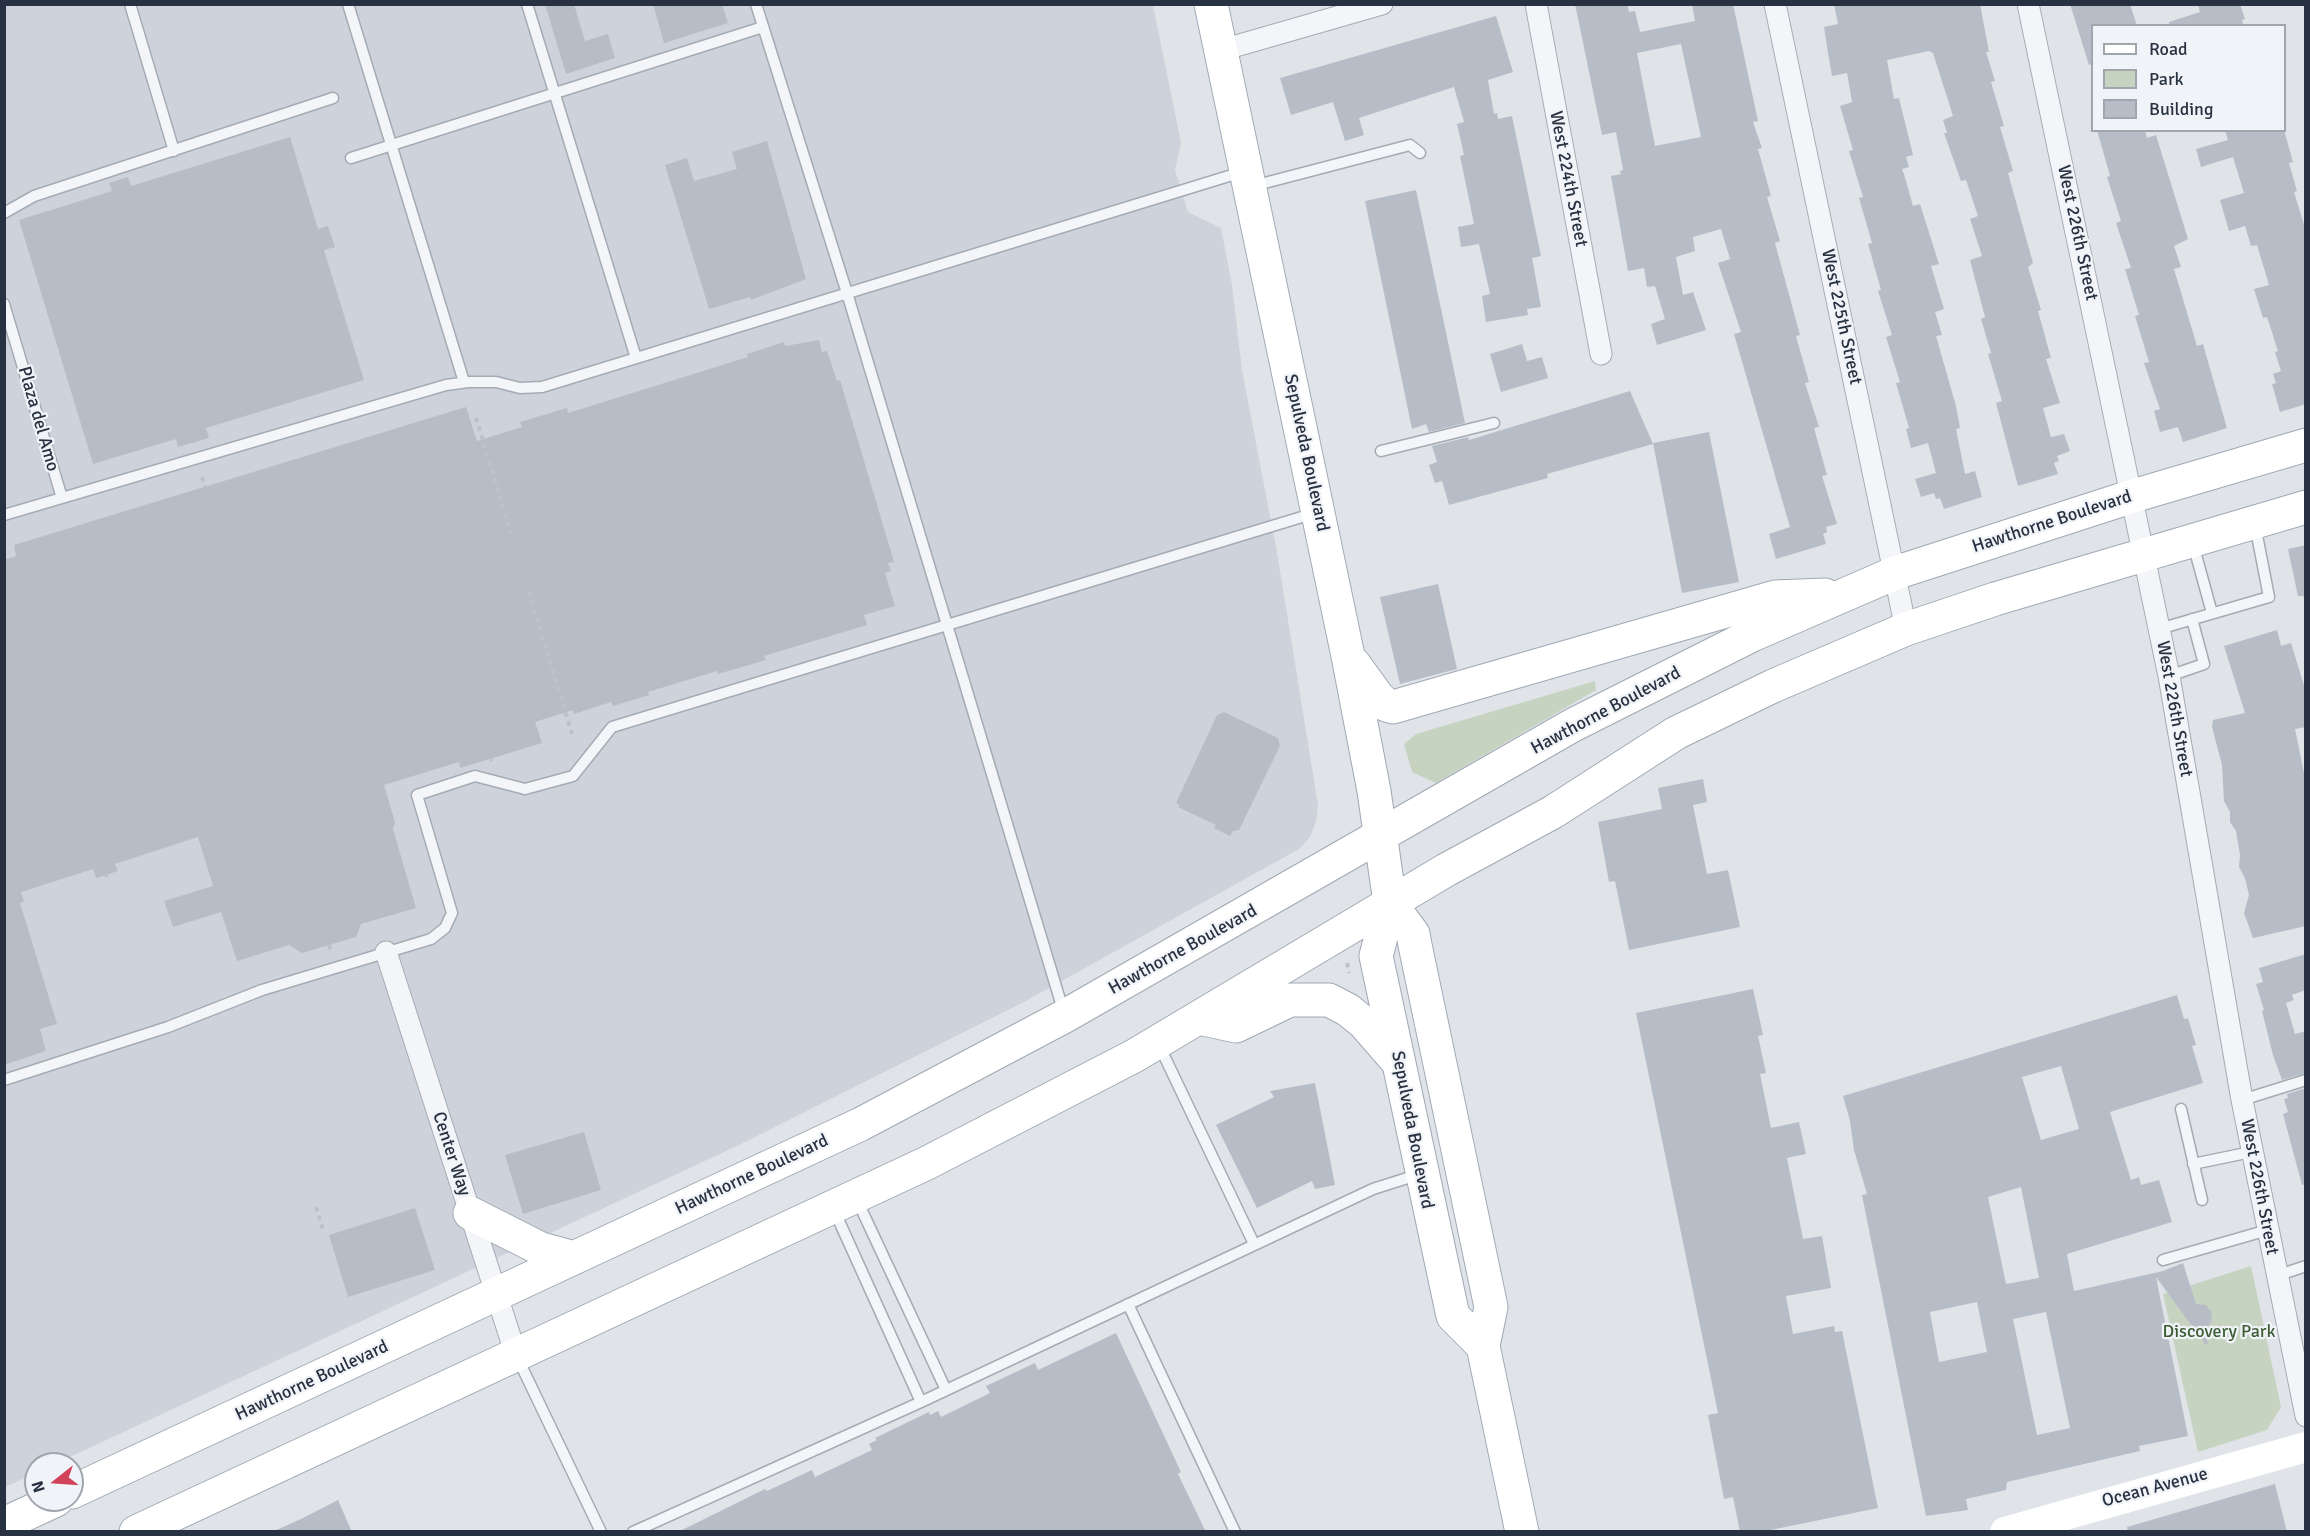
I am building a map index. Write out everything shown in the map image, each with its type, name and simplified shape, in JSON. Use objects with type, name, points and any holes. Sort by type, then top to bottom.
[{"type":"main road","name":"Sepulveda Boulevard","points":[[1211,4],[1348,656],[1380,836],[1390,903],[1376,956],[1420,1173],[1453,1316],[1483,1346]]},
{"type":"main road","name":"Hawthorne Boulevard","points":[[84,1486],[861,1124],[1065,1016],[1573,725],[1752,635],[1895,573],[2133,496],[2306,446]]},
{"type":"main road","points":[[151,1528],[938,1158],[1199,1018],[1390,903],[1553,812],[1676,733],[1773,686],[1906,629],[2144,553],[2306,507]]},
{"type":"main road","points":[[1348,656],[1377,696],[1386,705],[1393,707],[1775,597],[1845,595]]},
{"type":"main road","name":"Sepulveda Boulevard","points":[[1390,903],[1413,934],[1418,956],[1491,1307],[1483,1346],[1522,1532]]},
{"type":"main road","points":[[1199,1018],[1236,1026],[1290,1000],[1329,1000],[1348,1010],[1364,1023],[1399,1063]]},
{"type":"main road","points":[[470,1213],[541,1249],[574,1258]]},
{"type":"main road","points":[[4,1524],[30,1512]]},
{"type":"street","points":[[1221,50],[1382,4]]},
{"type":"street","name":"West 224th Street","points":[[1536,4],[1601,354]]},
{"type":"street","name":"West 225th Street","points":[[1775,4],[1906,629]]},
{"type":"street","name":"West 226th Street","points":[[2028,4],[2169,676],[2242,1100],[2306,1416]]},
{"type":"street","name":"Center Way","points":[[386,952],[516,1355]]},
{"type":"street","name":"Ocean Avenue","points":[[2005,1532],[2070,1517],[2306,1447]]},
{"type":"lane","points":[[129,4],[174,151]]},
{"type":"lane","points":[[348,4],[464,382]]},
{"type":"lane","points":[[527,4],[636,358]]},
{"type":"lane","points":[[756,4],[1065,1016]]},
{"type":"lane","points":[[351,158],[763,27]]},
{"type":"lane","points":[[4,213],[34,196],[333,98]]},
{"type":"lane","points":[[4,515],[446,385],[464,382],[496,382],[520,388],[542,387],[846,293],[1248,178],[1410,145],[1420,153]]},
{"type":"lane","name":"Plaza del Amo","points":[[4,304],[62,498]]},
{"type":"lane","points":[[1381,451],[1494,423]]},
{"type":"lane","points":[[4,1080],[168,1026],[262,990],[431,939],[446,928],[452,913],[417,795],[475,776],[525,789],[573,776],[612,727],[1318,512]]},
{"type":"lane","points":[[2159,629],[2269,597],[2254,521]]},
{"type":"lane","points":[[2192,539],[2212,613]]},
{"type":"lane","points":[[2169,676],[2204,664],[2192,619]]},
{"type":"lane","points":[[1157,1042],[1254,1244]]},
{"type":"lane","points":[[2242,1100],[2306,1080]]},
{"type":"lane","points":[[2181,1109],[2202,1200]]},
{"type":"lane","points":[[2193,1164],[2252,1152]]},
{"type":"lane","points":[[633,1532],[921,1402],[1373,1189],[1420,1173]]},
{"type":"lane","points":[[844,1202],[945,1390]]},
{"type":"lane","points":[[844,1202],[921,1402]]},
{"type":"lane","points":[[2163,1260],[2268,1230]]},
{"type":"lane","points":[[2276,1276],[2306,1266]]},
{"type":"lane","points":[[1128,1304],[1235,1532]]},
{"type":"lane","points":[[516,1355],[601,1532]]},
{"type":"path","points":[[476,418],[511,532]]},
{"type":"path","points":[[202,477],[205,487]]},
{"type":"path","points":[[529,592],[573,737]]},
{"type":"path","points":[[1347,963],[1348,973]]},
{"type":"path","points":[[316,1207],[323,1230]]},
{"type":"shaded area","points":[[4,5],[1153,5],[1181,143],[1175,170],[1188,212],[1221,228],[1232,285],[1242,370],[1277,552],[1318,805],[1316,822],[1310,837],[1299,849],[1024,1002],[739,1145],[81,1452],[24,1452],[24,1478],[5,1487]]},
{"type":"green space","points":[[1595,681],[1596,690],[1436,783],[1412,772],[1404,744],[1416,734]]},
{"type":"green space","name":"Discovery Park","points":[[2251,1266],[2281,1407],[2267,1430],[2198,1452],[2163,1294]]},
{"type":"building","points":[[545,4],[574,4],[585,41],[608,34],[615,58],[566,74]]},
{"type":"building","points":[[653,4],[722,4],[728,23],[664,43]]},
{"type":"building","points":[[1575,4],[1627,4],[1629,12],[1635,11],[1640,32],[1695,21],[1692,4],[1733,4],[1758,121],[1753,122],[1762,148],[1758,149],[1771,196],[1767,197],[1780,241],[1775,243],[1800,335],[1796,336],[1809,382],[1805,383],[1819,427],[1814,428],[1827,475],[1822,476],[1837,524],[1826,527],[1827,532],[1823,534],[1826,544],[1776,559],[1769,534],[1790,527],[1734,334],[1741,332],[1718,263],[1730,259],[1721,229],[1693,237],[1695,251],[1676,257],[1683,295],[1693,292],[1706,330],[1657,345],[1651,324],[1665,319],[1655,286],[1647,287],[1644,268],[1628,271],[1611,176],[1621,174],[1620,171],[1623,170],[1616,132],[1602,135]],"holes":[[[1681,44],[1701,137],[1655,146],[1637,53]]]},
{"type":"building","points":[[1834,4],[1980,4],[1989,52],[1986,52],[1995,81],[1991,82],[2004,126],[2000,127],[2013,171],[2008,173],[2033,263],[2028,267],[2041,310],[2038,311],[2051,358],[2046,359],[2060,403],[2043,408],[2051,437],[2064,434],[2070,451],[2057,456],[2059,461],[2054,463],[2058,474],[2018,486],[1996,403],[2002,401],[1988,354],[1991,353],[1981,319],[1985,317],[1970,260],[1982,256],[1970,219],[1978,216],[1966,180],[1961,181],[1944,133],[1947,133],[1943,120],[1953,116],[1933,53],[1929,51],[1887,60],[1894,99],[1899,98],[1913,155],[1906,157],[1909,167],[1902,169],[1913,206],[1920,204],[1939,264],[1931,266],[1944,309],[1935,312],[1942,335],[1936,336],[1956,406],[1960,428],[1956,429],[1965,474],[1975,471],[1982,497],[1944,509],[1940,498],[1936,499],[1934,493],[1921,497],[1915,479],[1936,473],[1928,443],[1911,448],[1906,429],[1909,428],[1896,383],[1900,382],[1886,337],[1892,335],[1878,291],[1881,290],[1868,244],[1872,243],[1859,198],[1863,197],[1849,151],[1853,150],[1840,106],[1852,102],[1847,73],[1832,76],[1828,53],[1824,27],[1838,24]]},
{"type":"building","points":[[2070,4],[2130,4],[2136,24],[2091,24],[2091,64],[2089,65]]},
{"type":"building","points":[[2198,4],[2240,4],[2245,19],[2242,20],[2243,24],[2169,24],[2169,22],[2200,12]]},
{"type":"building","points":[[1496,16],[1513,72],[1488,80],[1494,114],[1497,113],[1498,119],[1512,116],[1541,256],[1532,258],[1541,307],[1527,309],[1528,315],[1486,322],[1482,296],[1490,294],[1479,244],[1461,247],[1458,227],[1474,224],[1460,156],[1464,155],[1457,124],[1464,122],[1454,87],[1359,118],[1364,135],[1345,141],[1333,102],[1291,115],[1280,78]]},
{"type":"building","points":[[2098,132],[2146,132],[2147,138],[2156,135],[2188,239],[2174,246],[2181,267],[2174,269],[2197,346],[2203,344],[2227,428],[2183,442],[2178,427],[2160,432],[2154,411],[2160,409],[2144,363],[2149,362],[2135,316],[2139,315],[2125,269],[2131,268],[2116,223],[2121,221],[2107,177],[2110,176]]},
{"type":"building","points":[[2226,132],[2285,132],[2293,162],[2289,163],[2297,191],[2294,192],[2306,231],[2306,404],[2280,412],[2272,384],[2276,383],[2273,374],[2281,371],[2275,352],[2278,351],[2267,317],[2263,318],[2254,289],[2269,285],[2257,245],[2251,246],[2245,226],[2229,231],[2220,200],[2244,193],[2233,157],[2201,167],[2196,149],[2228,140]]},
{"type":"building","points":[[290,137],[318,229],[328,226],[335,247],[324,250],[364,380],[206,428],[209,438],[178,447],[176,439],[93,464],[19,220],[112,191],[109,183],[128,177],[131,186]]},
{"type":"building","points":[[767,141],[806,279],[751,300],[750,297],[709,309],[665,165],[687,158],[694,181],[737,169],[732,152]]},
{"type":"building","points":[[1416,190],[1465,423],[1429,432],[1426,424],[1412,429],[1365,201]]},
{"type":"building","points":[[819,340],[822,352],[827,351],[837,381],[840,380],[894,562],[888,563],[891,571],[885,573],[895,606],[864,615],[867,625],[764,656],[766,660],[718,674],[717,671],[648,692],[649,695],[613,706],[611,702],[574,714],[573,710],[535,722],[542,743],[460,768],[459,762],[384,785],[395,822],[393,829],[416,908],[361,924],[356,937],[302,953],[289,945],[237,961],[221,912],[173,927],[164,901],[213,886],[198,837],[115,864],[118,871],[106,875],[96,878],[93,869],[21,892],[24,901],[20,903],[57,1024],[40,1029],[46,1051],[4,1065],[4,560],[16,556],[14,545],[466,407],[477,441],[522,427],[520,422],[567,408],[568,413],[748,357],[747,354],[784,342],[785,346]]},
{"type":"building","points":[[1522,344],[1527,361],[1542,357],[1548,378],[1501,392],[1490,354]]},
{"type":"building","points":[[1630,391],[1653,444],[1547,474],[1548,478],[1449,505],[1442,481],[1435,483],[1429,465],[1437,462],[1432,446],[1468,437],[1469,440]]},
{"type":"building","points":[[1709,432],[1739,582],[1682,593],[1653,443]]},
{"type":"building","points":[[2306,545],[2306,596],[2298,596],[2288,549]]},
{"type":"building","points":[[1438,584],[1457,669],[1400,684],[1380,597]]},
{"type":"building","points":[[2277,630],[2281,646],[2291,643],[2306,692],[2306,727],[2295,729],[2306,783],[2306,926],[2253,938],[2244,913],[2249,895],[2245,878],[2239,867],[2240,855],[2236,831],[2230,822],[2230,812],[2224,801],[2222,765],[2212,727],[2213,720],[2245,713],[2224,646]]},
{"type":"building","points":[[1224,712],[1278,738],[1280,746],[1239,830],[1233,831],[1230,836],[1214,828],[1216,825],[1178,807],[1176,803],[1217,715]]},
{"type":"building","points":[[1703,779],[1707,802],[1693,805],[1707,874],[1728,870],[1740,927],[1629,950],[1615,881],[1609,882],[1598,822],[1662,809],[1658,788]]},
{"type":"building","points":[[2306,954],[2306,990],[2292,995],[2294,1000],[2286,1003],[2295,1034],[2306,1031],[2306,1073],[2282,1080],[2273,1055],[2256,984],[2263,982],[2259,968]]},
{"type":"building","points":[[1753,989],[1763,1035],[1758,1036],[1766,1073],[1760,1074],[1771,1128],[1799,1122],[1806,1154],[1787,1158],[1803,1239],[1822,1236],[1831,1288],[1786,1296],[1793,1334],[1834,1326],[1835,1332],[1842,1331],[1878,1508],[1761,1532],[1740,1532],[1733,1497],[1724,1499],[1708,1415],[1718,1413],[1636,1013]]},
{"type":"building","points":[[2177,995],[2184,1019],[2188,1018],[2196,1045],[2192,1046],[2203,1083],[2110,1112],[2131,1180],[2139,1177],[2141,1185],[2159,1180],[2172,1222],[2067,1254],[2074,1291],[2163,1271],[2183,1263],[2196,1304],[2206,1305],[2212,1313],[2211,1323],[2204,1329],[2208,1344],[2206,1345],[2156,1277],[2188,1436],[2139,1446],[2140,1451],[2007,1482],[2006,1490],[1966,1499],[1968,1510],[1926,1516],[1862,1195],[1867,1194],[1854,1150],[1850,1121],[1843,1096]],"holes":[[[2061,1066],[2079,1129],[2041,1140],[2022,1077]],[[2021,1187],[2039,1278],[2006,1284],[1988,1197]],[[1977,1302],[1987,1352],[1939,1362],[1930,1312]],[[2046,1312],[2070,1428],[2037,1435],[2013,1319]]]},
{"type":"building","points":[[1315,1083],[1335,1185],[1315,1189],[1312,1181],[1257,1208],[1216,1125],[1274,1097],[1270,1091]]},
{"type":"building","points":[[2306,1088],[2306,1184],[2302,1185],[2283,1114],[2288,1112],[2284,1099],[2288,1098],[2287,1094]]},
{"type":"building","points":[[584,1132],[601,1190],[523,1214],[505,1155]]},
{"type":"building","points":[[415,1208],[435,1270],[348,1297],[329,1235]]},
{"type":"building","points":[[1116,1333],[1181,1472],[1178,1474],[1206,1532],[678,1532],[765,1489],[767,1491],[812,1470],[815,1477],[872,1450],[869,1444],[877,1440],[875,1438],[929,1412],[930,1415],[938,1411],[941,1417],[990,1393],[986,1386],[1035,1363],[1038,1370]]},
{"type":"building","points":[[2275,1484],[2287,1532],[2128,1532],[2127,1527]]},
{"type":"building","points":[[338,1500],[352,1532],[272,1532],[303,1518]]}]
